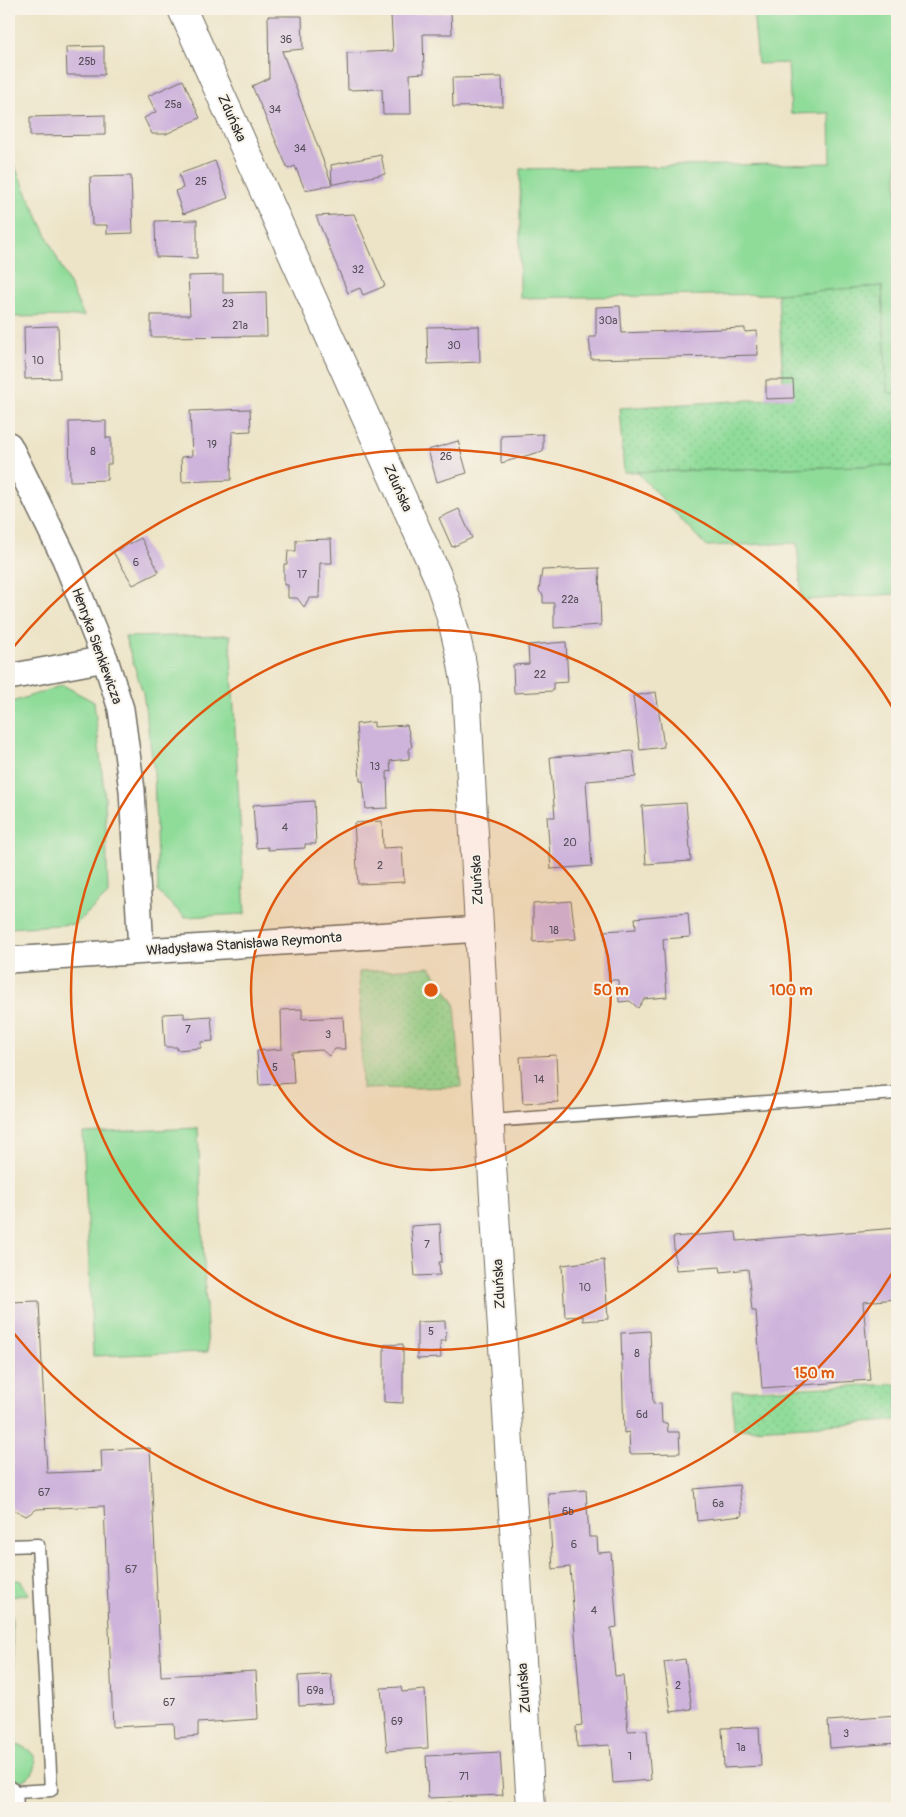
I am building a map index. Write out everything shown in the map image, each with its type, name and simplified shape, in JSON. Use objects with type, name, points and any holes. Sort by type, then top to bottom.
[{"type":"street","name":"Zduńska","points":[[182,9],[437,575],[452,615],[460,646],[466,687],[489,1121],[531,1808]]},
{"type":"street","name":"Henryka Sienkiewicza","points":[[9,445],[65,559],[105,658],[121,709],[132,790],[141,950]]},
{"type":"street","points":[[9,677],[105,658]]},
{"type":"street","name":"Władysława Stanisława Reymonta","points":[[9,960],[480,928]]},
{"type":"lane","points":[[489,1121],[897,1094]]},
{"type":"lane","points":[[9,1546],[38,1546],[51,1790],[12,1789],[17,1808]]},
{"type":"path","points":[[449,1802],[449,1808]]},
{"type":"green space","points":[[753,9],[897,9],[897,393],[887,394],[882,286],[778,294],[520,298],[520,169],[831,163],[830,113],[791,114],[788,63],[758,64]]},
{"type":"green space","points":[[9,154],[84,316],[9,317]]},
{"type":"green space","points":[[882,286],[887,393],[897,393],[897,465],[624,472],[619,408],[784,398],[778,294]]},
{"type":"green space","points":[[897,465],[897,594],[802,600],[797,543],[706,546],[637,472]]},
{"type":"green space","points":[[230,635],[245,914],[185,917],[158,892],[154,771],[143,693],[125,637]]},
{"type":"green space","points":[[63,685],[94,702],[105,799],[108,894],[76,924],[9,928],[9,703]]},
{"type":"green space","points":[[430,967],[455,1004],[461,1087],[362,1089],[359,972]]},
{"type":"green space","points":[[198,1128],[208,1352],[93,1356],[83,1133]]},
{"type":"green space","points":[[897,1384],[897,1421],[734,1430],[732,1391]]},
{"type":"green space","points":[[9,1578],[21,1581],[29,1594],[11,1597],[16,1745],[32,1753],[36,1765],[29,1777],[21,1781],[11,1782]]},
{"type":"building","points":[[451,12],[452,34],[423,34],[424,73],[410,74],[411,114],[383,114],[382,89],[348,90],[347,53],[393,51],[391,15]]},
{"type":"building","points":[[268,16],[302,16],[303,49],[282,51],[332,184],[331,165],[381,155],[385,174],[305,190],[295,166],[288,169],[252,86],[269,78]]},
{"type":"building","points":[[104,46],[104,75],[67,75],[66,47]]},
{"type":"building","points":[[502,77],[503,106],[453,107],[452,78]]},
{"type":"building","points":[[183,80],[200,118],[166,134],[152,134],[144,118],[156,112],[148,96]]},
{"type":"building","points":[[105,115],[105,135],[30,136],[30,117]]},
{"type":"building","points":[[215,161],[228,198],[183,214],[175,191],[183,188],[179,174]]},
{"type":"building","points":[[131,176],[133,233],[107,234],[107,225],[92,225],[90,177]]},
{"type":"building","points":[[354,214],[385,286],[363,295],[360,288],[348,293],[316,216]]},
{"type":"building","points":[[197,220],[197,258],[156,257],[155,221]]},
{"type":"building","points":[[223,275],[223,293],[266,292],[267,336],[151,337],[151,315],[190,315],[188,276]]},
{"type":"building","points":[[620,306],[622,333],[745,328],[745,332],[757,331],[758,355],[591,359],[589,337],[596,337],[596,307]]},
{"type":"building","points":[[58,326],[60,378],[25,379],[24,327]]},
{"type":"building","points":[[479,326],[480,362],[428,364],[427,327]]},
{"type":"building","points":[[766,380],[793,380],[794,398],[766,399]]},
{"type":"building","points":[[250,409],[251,431],[232,432],[231,480],[182,482],[181,457],[192,456],[190,411]]},
{"type":"building","points":[[106,421],[106,438],[111,438],[111,464],[107,464],[107,480],[70,481],[69,422]]},
{"type":"building","points":[[543,434],[543,451],[501,463],[501,436]]},
{"type":"building","points":[[458,441],[467,473],[437,482],[428,450]]},
{"type":"building","points":[[459,509],[472,538],[452,547],[439,518]]},
{"type":"building","points":[[141,538],[159,572],[133,585],[113,552]]},
{"type":"building","points":[[331,539],[332,563],[320,563],[319,598],[309,598],[304,607],[297,598],[288,598],[288,585],[284,585],[284,564],[287,564],[288,551],[296,551],[296,540]]},
{"type":"building","points":[[599,568],[601,625],[554,628],[554,603],[543,603],[543,595],[539,591],[542,570]]},
{"type":"building","points":[[566,642],[568,682],[553,683],[553,691],[514,693],[513,665],[529,664],[528,645]]},
{"type":"building","points":[[656,692],[664,747],[640,750],[633,696]]},
{"type":"building","points":[[374,722],[374,727],[407,725],[412,746],[409,750],[409,759],[390,761],[391,771],[387,772],[388,808],[366,809],[363,781],[360,781],[356,724]]},
{"type":"building","points":[[633,751],[636,777],[586,781],[592,866],[551,869],[547,817],[555,817],[550,757]]},
{"type":"building","points":[[314,801],[316,844],[305,844],[305,848],[268,850],[268,847],[256,848],[253,805]]},
{"type":"building","points":[[686,803],[691,861],[646,864],[642,806]]},
{"type":"building","points":[[382,821],[383,848],[402,847],[404,882],[358,884],[354,823]]},
{"type":"building","points":[[571,901],[576,939],[533,942],[533,904]]},
{"type":"building","points":[[688,913],[690,937],[663,939],[667,997],[644,999],[638,1008],[630,1001],[619,1002],[618,980],[609,980],[604,931],[636,929],[635,918]]},
{"type":"building","points":[[302,1009],[302,1019],[343,1017],[345,1049],[335,1049],[329,1056],[322,1050],[292,1052],[294,1083],[259,1085],[257,1051],[282,1049],[281,1010]]},
{"type":"building","points":[[184,1013],[184,1018],[211,1016],[213,1041],[201,1042],[201,1048],[177,1050],[177,1047],[165,1047],[163,1014]]},
{"type":"building","points":[[556,1055],[558,1102],[523,1104],[520,1057]]},
{"type":"building","points":[[440,1224],[442,1262],[439,1262],[440,1275],[415,1276],[411,1226]]},
{"type":"building","points":[[897,1228],[897,1299],[863,1302],[870,1380],[762,1388],[756,1311],[752,1311],[748,1269],[721,1272],[720,1267],[676,1270],[673,1237],[736,1232],[737,1241]]},
{"type":"building","points":[[604,1260],[608,1319],[583,1321],[583,1316],[565,1317],[562,1265]]},
{"type":"building","points":[[39,1301],[47,1473],[102,1471],[101,1450],[150,1448],[161,1676],[256,1671],[258,1719],[198,1723],[198,1736],[175,1738],[174,1724],[113,1727],[104,1506],[37,1509],[26,1516],[9,1507],[9,1302]]},
{"type":"building","points":[[445,1321],[446,1341],[440,1341],[441,1358],[417,1359],[417,1322]]},
{"type":"building","points":[[650,1331],[653,1404],[661,1403],[662,1423],[667,1423],[668,1432],[679,1432],[680,1453],[630,1454],[629,1432],[624,1433],[621,1333]]},
{"type":"building","points":[[403,1344],[403,1403],[384,1402],[384,1345]]},
{"type":"building","points":[[739,1485],[742,1516],[697,1521],[694,1489]]},
{"type":"building","points":[[586,1490],[589,1537],[597,1537],[598,1553],[611,1552],[617,1627],[611,1628],[615,1676],[623,1675],[628,1731],[647,1730],[651,1780],[613,1783],[610,1745],[577,1747],[576,1727],[582,1726],[570,1567],[553,1569],[548,1493]]},
{"type":"building","points":[[685,1659],[692,1709],[671,1712],[664,1662]]},
{"type":"building","points":[[331,1674],[333,1704],[299,1706],[298,1676]]},
{"type":"building","points":[[401,1687],[402,1692],[425,1690],[428,1748],[387,1751],[381,1688]]},
{"type":"building","points":[[897,1716],[897,1743],[830,1748],[828,1721]]},
{"type":"building","points":[[759,1727],[761,1766],[724,1768],[722,1728]]},
{"type":"building","points":[[500,1752],[503,1795],[428,1798],[426,1756]]}]
